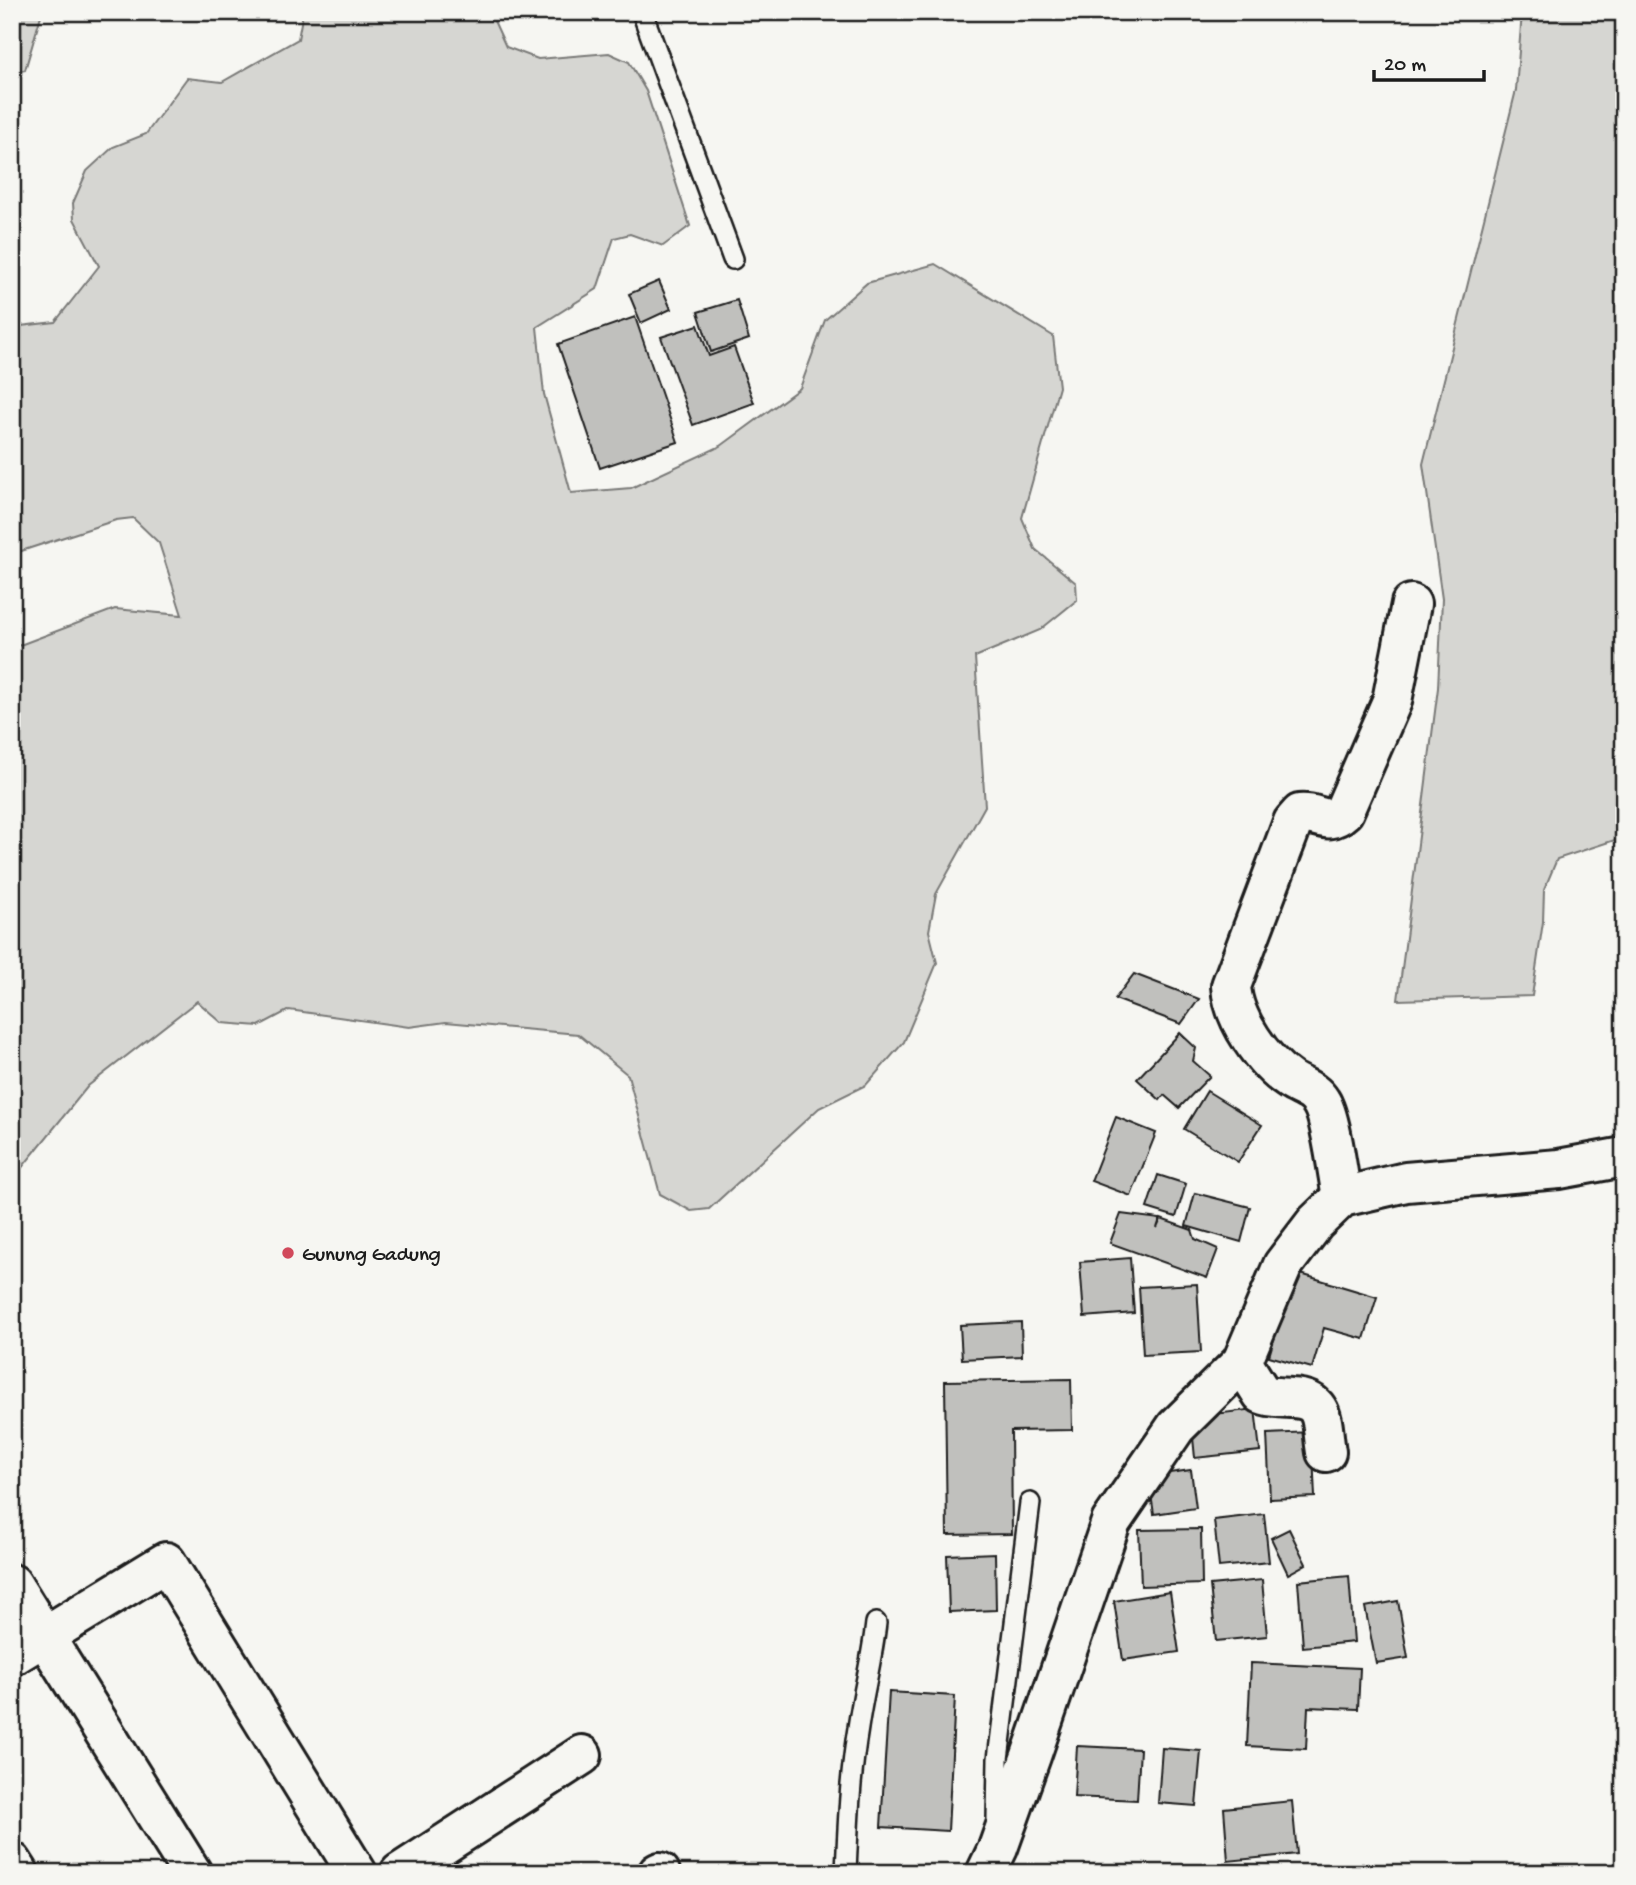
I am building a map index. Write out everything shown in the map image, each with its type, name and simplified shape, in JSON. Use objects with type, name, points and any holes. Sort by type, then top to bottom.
[{"type":"street","points":[[1342,1197],[1328,1122],[1321,1102],[1310,1089],[1290,1080],[1267,1058],[1235,1010],[1231,986],[1293,822],[1300,814],[1310,813],[1328,820],[1337,818],[1344,811],[1392,701],[1411,604]]},
{"type":"street","points":[[992,1860],[1111,1522],[1176,1427],[1242,1362],[1283,1265],[1315,1223],[1342,1197],[1406,1182],[1559,1169],[1624,1157]]},
{"type":"street","points":[[1242,1362],[1262,1394],[1312,1402],[1318,1407],[1326,1452]]},
{"type":"street","points":[[12,1656],[166,1562],[357,1873]]},
{"type":"street","points":[[12,1584],[192,1873]]},
{"type":"street","points":[[400,1873],[582,1755]]},
{"type":"street","points":[[12,1862],[19,1873]]},
{"type":"lane","points":[[642,12],[733,259]]},
{"type":"lane","points":[[992,1860],[998,1759],[1030,1503]]},
{"type":"lane","points":[[846,1873],[850,1782],[858,1726],[873,1659],[876,1623]]},
{"type":"shaded area","points":[[12,12],[42,12],[25,70],[12,72]]},
{"type":"shaded area","points":[[303,12],[490,12],[506,47],[538,59],[609,53],[629,62],[646,91],[690,226],[663,246],[630,234],[614,238],[597,289],[537,327],[544,394],[571,493],[631,488],[721,446],[800,388],[825,320],[867,283],[935,264],[1053,336],[1059,387],[1022,518],[1035,549],[1076,583],[1077,600],[1040,630],[975,657],[985,806],[936,894],[929,931],[937,963],[904,1042],[866,1085],[819,1108],[709,1209],[691,1211],[660,1194],[628,1075],[578,1034],[446,1022],[409,1027],[289,1010],[259,1026],[222,1023],[197,1001],[88,1086],[12,1180],[12,648],[115,609],[182,615],[159,543],[133,518],[116,520],[12,554],[12,327],[55,322],[99,266],[74,219],[73,203],[87,171],[113,147],[146,134],[187,78],[222,82],[298,39]]},
{"type":"shaded area","points":[[1522,12],[1624,12],[1624,837],[1557,859],[1544,890],[1543,922],[1532,996],[1398,1000],[1438,688],[1442,599],[1423,464],[1516,90]]},
{"type":"building","points":[[659,281],[671,309],[641,323],[629,294]]},
{"type":"building","points":[[737,300],[749,339],[711,352],[698,312]]},
{"type":"building","points":[[635,317],[678,442],[600,468],[558,344]]},
{"type":"building","points":[[698,325],[709,356],[734,347],[754,403],[693,425],[661,337]]},
{"type":"building","points":[[1134,974],[1199,999],[1181,1024],[1115,999]]},
{"type":"building","points":[[1180,1033],[1196,1048],[1193,1061],[1210,1076],[1179,1108],[1164,1095],[1160,1100],[1137,1079]]},
{"type":"building","points":[[1207,1091],[1262,1125],[1238,1162],[1184,1129]]},
{"type":"building","points":[[1116,1117],[1156,1133],[1131,1196],[1091,1181]]},
{"type":"building","points":[[1158,1175],[1186,1184],[1176,1217],[1147,1208]]},
{"type":"building","points":[[1195,1193],[1250,1207],[1241,1242],[1186,1226]]},
{"type":"building","points":[[1121,1214],[1160,1219],[1157,1228],[1161,1219],[1192,1230],[1195,1239],[1218,1249],[1207,1278],[1110,1243]]},
{"type":"building","points":[[1130,1258],[1134,1313],[1084,1317],[1080,1262]]},
{"type":"building","points":[[1294,1272],[1377,1297],[1364,1339],[1324,1328],[1312,1368],[1269,1356]]},
{"type":"building","points":[[1197,1284],[1201,1352],[1143,1355],[1139,1287]]},
{"type":"building","points":[[1021,1322],[1022,1356],[962,1359],[960,1325]]},
{"type":"building","points":[[1071,1379],[1072,1430],[1011,1431],[1012,1534],[947,1535],[945,1381]]},
{"type":"building","points":[[1255,1409],[1260,1451],[1195,1458],[1191,1417]]},
{"type":"building","points":[[1312,1432],[1315,1497],[1270,1499],[1267,1434]]},
{"type":"building","points":[[1191,1470],[1196,1508],[1154,1514],[1148,1476]]},
{"type":"building","points":[[1264,1514],[1269,1562],[1219,1567],[1214,1520]]},
{"type":"building","points":[[1201,1529],[1202,1584],[1141,1586],[1139,1530]]},
{"type":"building","points":[[1289,1529],[1306,1564],[1288,1574],[1271,1538]]},
{"type":"building","points":[[995,1553],[996,1610],[949,1612],[947,1555]]},
{"type":"building","points":[[1349,1576],[1354,1642],[1303,1647],[1298,1581]]},
{"type":"building","points":[[1262,1580],[1267,1636],[1216,1641],[1210,1585]]},
{"type":"building","points":[[1170,1592],[1179,1652],[1123,1660],[1114,1601]]},
{"type":"building","points":[[1398,1601],[1408,1658],[1376,1663],[1365,1607]]},
{"type":"building","points":[[1251,1663],[1360,1668],[1358,1709],[1308,1707],[1306,1749],[1247,1746]]},
{"type":"building","points":[[889,1692],[955,1696],[948,1831],[881,1827]]},
{"type":"building","points":[[1077,1746],[1140,1749],[1137,1800],[1074,1797]]},
{"type":"building","points":[[1162,1748],[1201,1751],[1196,1806],[1158,1803]]},
{"type":"building","points":[[1292,1801],[1297,1854],[1228,1861],[1224,1808]]},
{"type":"place","name":"Gunung Gadung","points":[[288,1253]]}]
